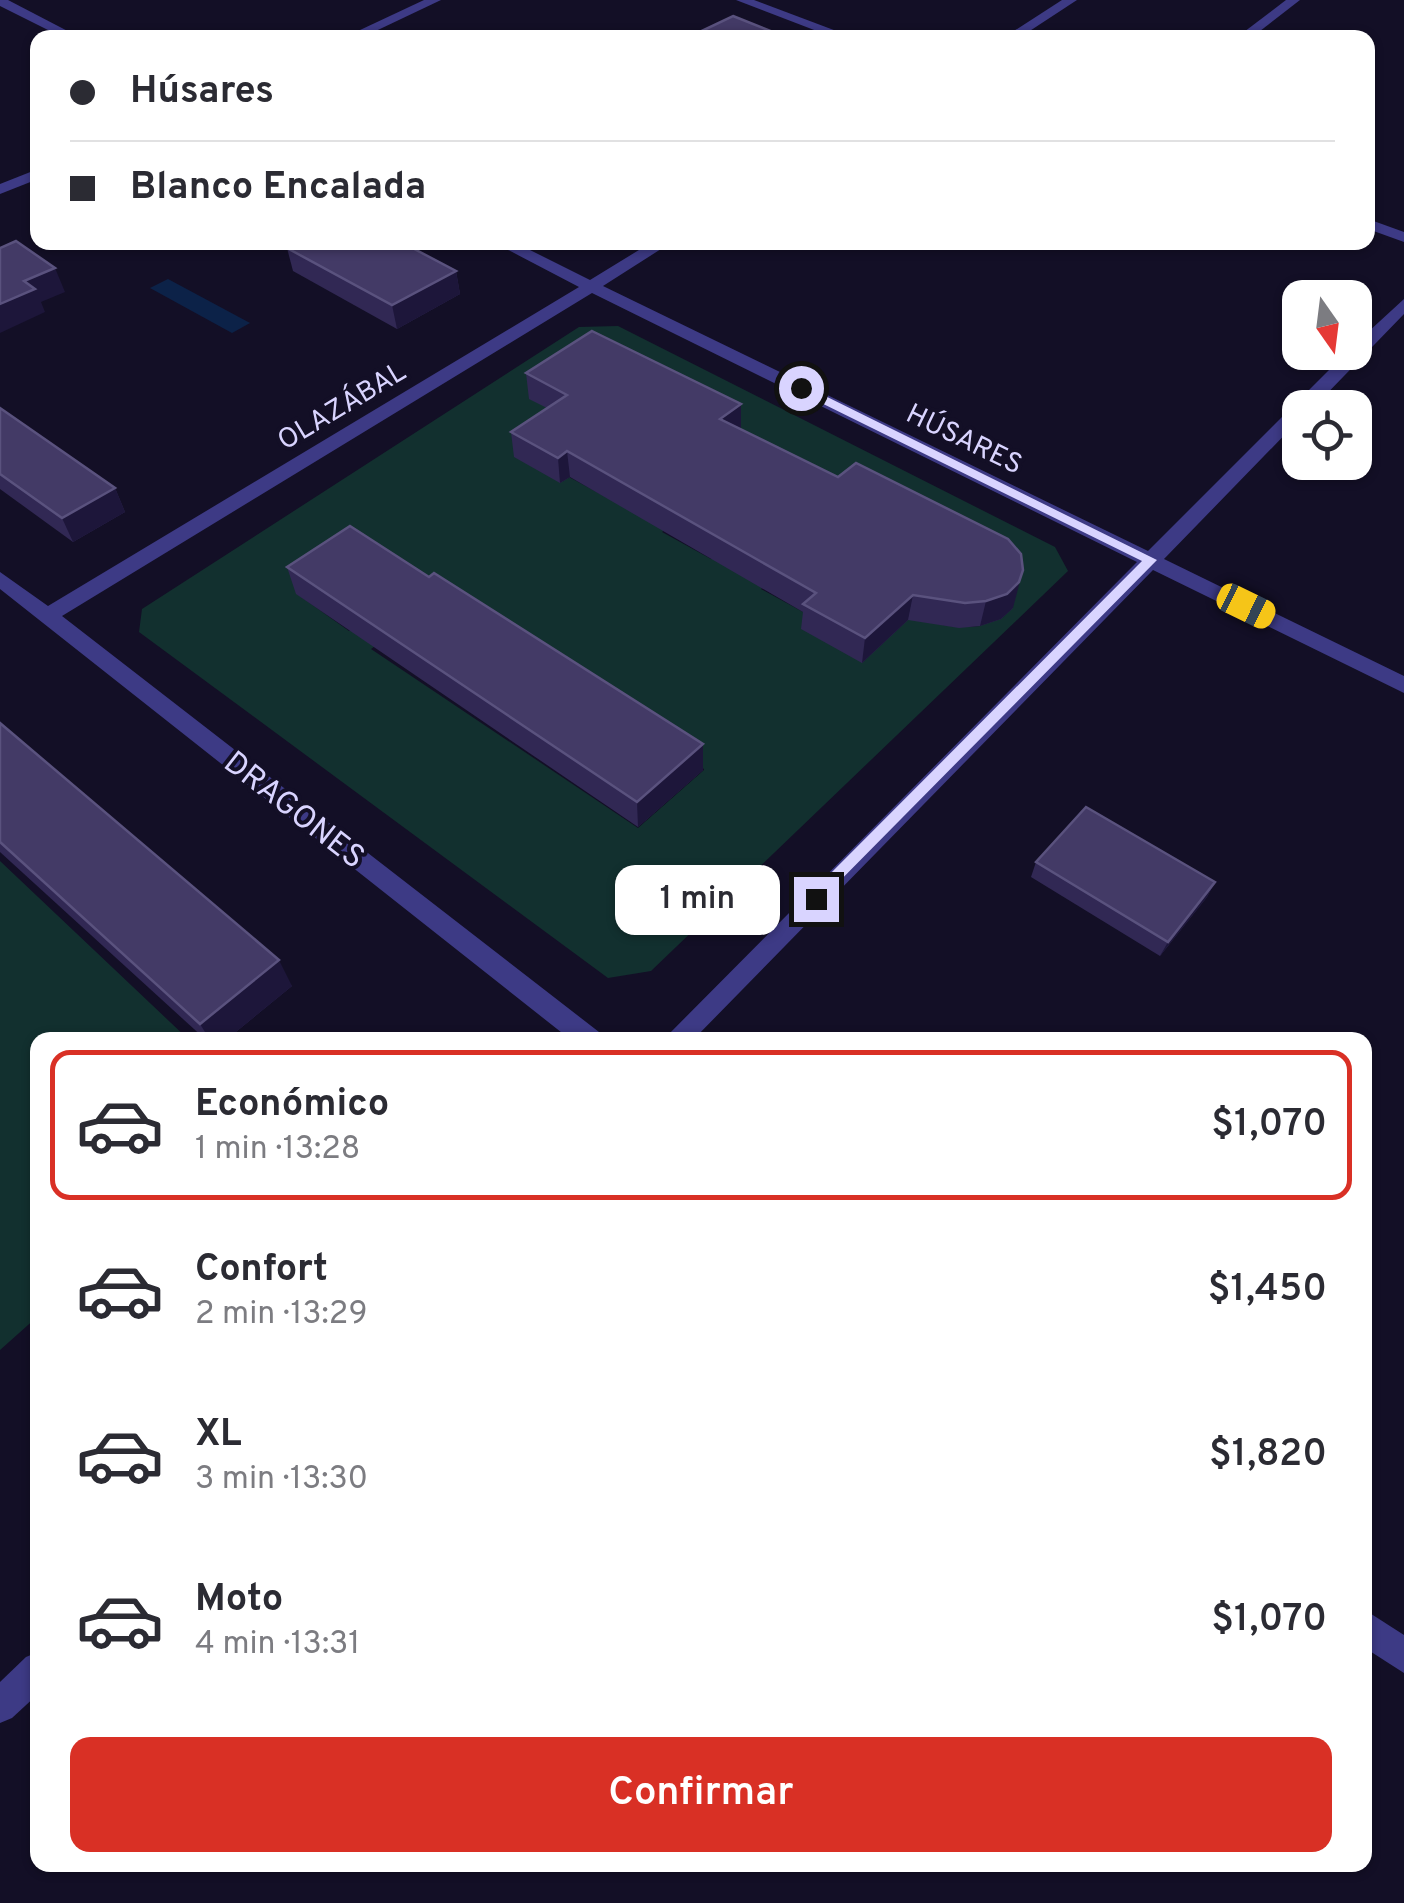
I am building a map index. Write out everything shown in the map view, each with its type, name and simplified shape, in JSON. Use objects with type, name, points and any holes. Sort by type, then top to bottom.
[{"type":"street","points":[[0,0],[59,30]]},
{"type":"street","points":[[367,30],[435,0]]},
{"type":"street","points":[[742,0],[826,30]]},
{"type":"street","points":[[1022,30],[1071,0]]},
{"type":"street","points":[[1253,30],[1294,0]]},
{"type":"street","points":[[0,189],[30,176]]},
{"type":"street","points":[[1375,227],[1404,237]]},
{"type":"street","name":"HÚSARES","points":[[518,250],[1404,684]]},
{"type":"street","name":"OLAZÁBAL","points":[[47,616],[650,250]]},
{"type":"street","points":[[1319,390],[1404,304]]},
{"type":"street","points":[[684,1032],[1282,427]]},
{"type":"street","name":"DRAGONES","points":[[0,578],[580,1032]]},
{"type":"street","points":[[1372,1632],[1404,1656]]},
{"type":"street","points":[[0,1706],[30,1678]]},
{"type":"green space","points":[[618,326],[1055,547],[1068,571],[651,971],[608,978],[139,632],[142,609],[579,327]],"holes":[[[627,452],[980,626],[938,624],[877,595],[814,618],[761,589],[770,581],[719,553],[711,559],[662,532],[672,524],[613,501],[569,477]],[[410,588],[349,631],[297,594]],[[440,599],[704,770],[638,828],[371,649]]]},
{"type":"green space","points":[[0,861],[181,1032],[30,1032],[30,1323],[0,1350]]},
{"type":"water","points":[[168,279],[250,323],[232,333],[150,288]]},
{"type":"building","points":[[733,16],[768,30],[704,30]]},
{"type":"building","points":[[16,241],[55,268],[24,281],[35,289],[0,304],[0,248]]},
{"type":"building","points":[[291,250],[416,250],[456,271],[392,305]]},
{"type":"building","points":[[592,331],[741,404],[720,419],[838,477],[856,463],[1008,539],[1021,554],[1023,570],[1019,582],[1007,594],[986,601],[965,603],[913,595],[865,638],[803,604],[816,593],[567,451],[558,458],[511,432],[567,395],[526,373]]},
{"type":"building","points":[[0,408],[115,488],[62,518],[0,474]]},
{"type":"building","points":[[350,526],[429,577],[434,573],[703,744],[637,802],[287,567]]},
{"type":"building","points":[[0,723],[279,960],[200,1024],[0,842]]},
{"type":"building","points":[[1086,807],[1215,882],[1168,942],[1036,862]]},
{"type":"route","points":[[801,388],[1151,560],[816,899]]}]
